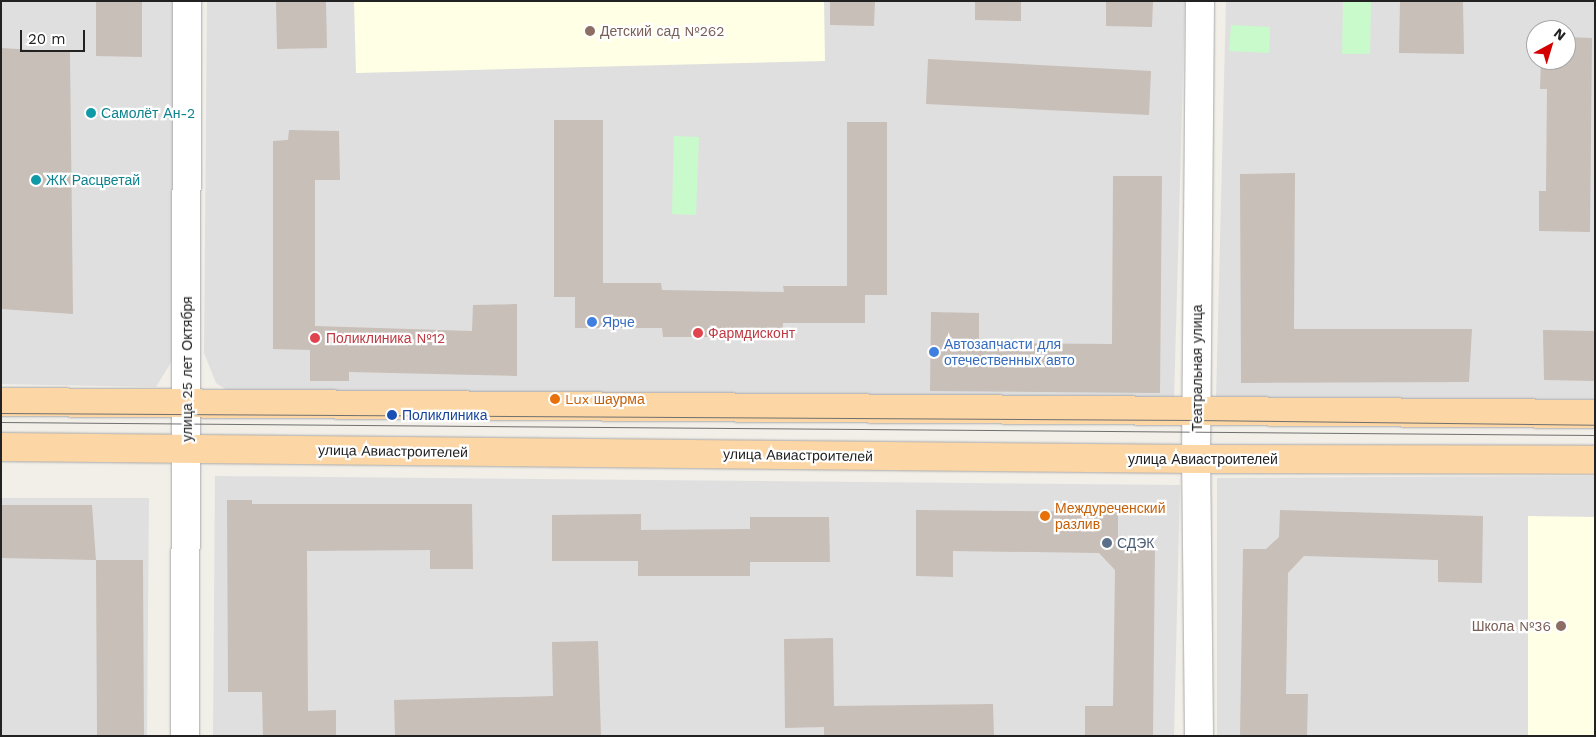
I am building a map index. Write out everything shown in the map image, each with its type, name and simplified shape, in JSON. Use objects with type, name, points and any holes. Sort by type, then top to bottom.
[{"type":"main road","points":[[1,402],[1595,414]]},
{"type":"main road","name":"улица Авиастроителей","points":[[1,447],[1196,459],[1595,460]]},
{"type":"street","name":"улица 25 лет Октября","points":[[185,736],[187,449],[186,1]]},
{"type":"street","name":"Театральная улица","points":[[1199,736],[1196,459],[1197,131],[1200,82],[1200,1]]},
{"type":"shaded area","points":[[1,1],[174,1],[178,351],[156,387],[1,384]]},
{"type":"shaded area","points":[[207,1],[1185,1],[1174,400],[231,393],[216,383],[204,353]]},
{"type":"shaded area","name":"Детский сад №262","points":[[354,1],[824,1],[825,61],[356,73]]},
{"type":"shaded area","points":[[1226,1],[1595,1],[1595,399],[1216,399]]},
{"type":"shaded area","points":[[215,476],[1180,485],[1174,736],[213,736]]},
{"type":"shaded area","points":[[1595,476],[1595,736],[1217,736],[1217,478]]},
{"type":"shaded area","points":[[1,498],[149,498],[147,736],[1,736]]},
{"type":"shaded area","name":"Школа №36","points":[[1528,516],[1595,517],[1595,736],[1528,736]]},
{"type":"green space","points":[[1343,1],[1371,1],[1370,54],[1342,54]]},
{"type":"green space","points":[[1231,25],[1270,27],[1269,53],[1229,51]]},
{"type":"green space","points":[[674,136],[699,137],[696,215],[672,214]]},
{"type":"building","points":[[96,1],[142,1],[142,57],[96,56]]},
{"type":"building","points":[[276,1],[326,1],[327,48],[277,49]]},
{"type":"building","points":[[830,1],[875,1],[874,26],[830,25]]},
{"type":"building","points":[[975,1],[1021,1],[1021,21],[975,20]]},
{"type":"building","points":[[1106,1],[1153,1],[1152,27],[1106,26]]},
{"type":"building","points":[[1400,1],[1463,1],[1464,54],[1399,53]]},
{"type":"building","points":[[1576,37],[1592,38],[1590,232],[1539,231],[1539,191],[1546,191],[1547,89],[1540,89],[1541,70],[1576,70]]},
{"type":"building","name":"ЖК Расцветай","points":[[1,48],[70,52],[73,314],[1,309]]},
{"type":"building","points":[[928,59],[1151,71],[1149,115],[926,104]]},
{"type":"building","points":[[554,120],[603,120],[603,283],[661,283],[662,290],[784,292],[783,286],[847,286],[847,122],[887,122],[887,295],[865,295],[865,323],[783,323],[782,337],[663,337],[662,328],[575,328],[575,297],[554,297]]},
{"type":"building","points":[[289,130],[339,131],[340,180],[315,180],[315,326],[472,331],[473,305],[517,304],[517,376],[349,372],[349,381],[310,381],[310,350],[273,349],[273,141],[288,140]]},
{"type":"building","points":[[1295,173],[1294,329],[1472,329],[1469,382],[1241,383],[1240,174]]},
{"type":"building","points":[[1113,176],[1162,176],[1160,393],[930,391],[931,312],[979,313],[979,343],[1112,344]]},
{"type":"building","points":[[1543,330],[1595,331],[1595,381],[1544,380]]},
{"type":"building","points":[[227,500],[252,500],[252,504],[472,504],[473,569],[430,569],[430,550],[307,551],[308,711],[336,710],[336,736],[263,736],[262,692],[228,692]]},
{"type":"building","points":[[1,505],[92,505],[96,560],[1,558]]},
{"type":"building","points":[[916,510],[1118,512],[1118,547],[1155,547],[1153,736],[1085,736],[1085,706],[1113,706],[1115,570],[1099,553],[953,551],[953,577],[916,576]]},
{"type":"building","points":[[1280,510],[1483,516],[1482,583],[1438,582],[1438,560],[1304,556],[1288,573],[1286,694],[1308,694],[1307,736],[1240,736],[1243,549],[1266,549],[1279,537]]},
{"type":"building","points":[[641,514],[641,530],[750,529],[750,517],[829,517],[830,562],[750,562],[750,576],[638,576],[638,561],[552,561],[552,515]]},
{"type":"building","points":[[96,560],[143,560],[144,736],[97,736]]},
{"type":"building","points":[[833,638],[834,706],[993,704],[994,736],[824,736],[824,727],[785,728],[784,639]]},
{"type":"building","points":[[598,641],[601,736],[395,736],[394,700],[553,696],[552,642]]},
{"type":"tram line","points":[[1,413],[1196,420],[1595,425]]},
{"type":"tram line","points":[[1,422],[1595,435]]},
{"type":"place","name":"Детский сад №262","points":[[590,31]]},
{"type":"place","name":"Самолёт Ан-2","points":[[91,113]]},
{"type":"place","name":"ЖК Расцветай","points":[[36,180]]},
{"type":"place","name":"Ярче","points":[[592,322]]},
{"type":"place","name":"Фармдисконт","points":[[698,333]]},
{"type":"place","name":"Поликлиника №12","points":[[315,338]]},
{"type":"place","name":"Автозапчасти для отечественных авто","points":[[934,352]]},
{"type":"place","name":"Lux шаурма","points":[[555,399]]},
{"type":"place","name":"Поликлиника","points":[[392,415]]},
{"type":"place","name":"Междуреченский разлив","points":[[1045,516]]},
{"type":"place","name":"СДЭК","points":[[1107,543]]},
{"type":"place","name":"Школа №36","points":[[1561,626]]}]
